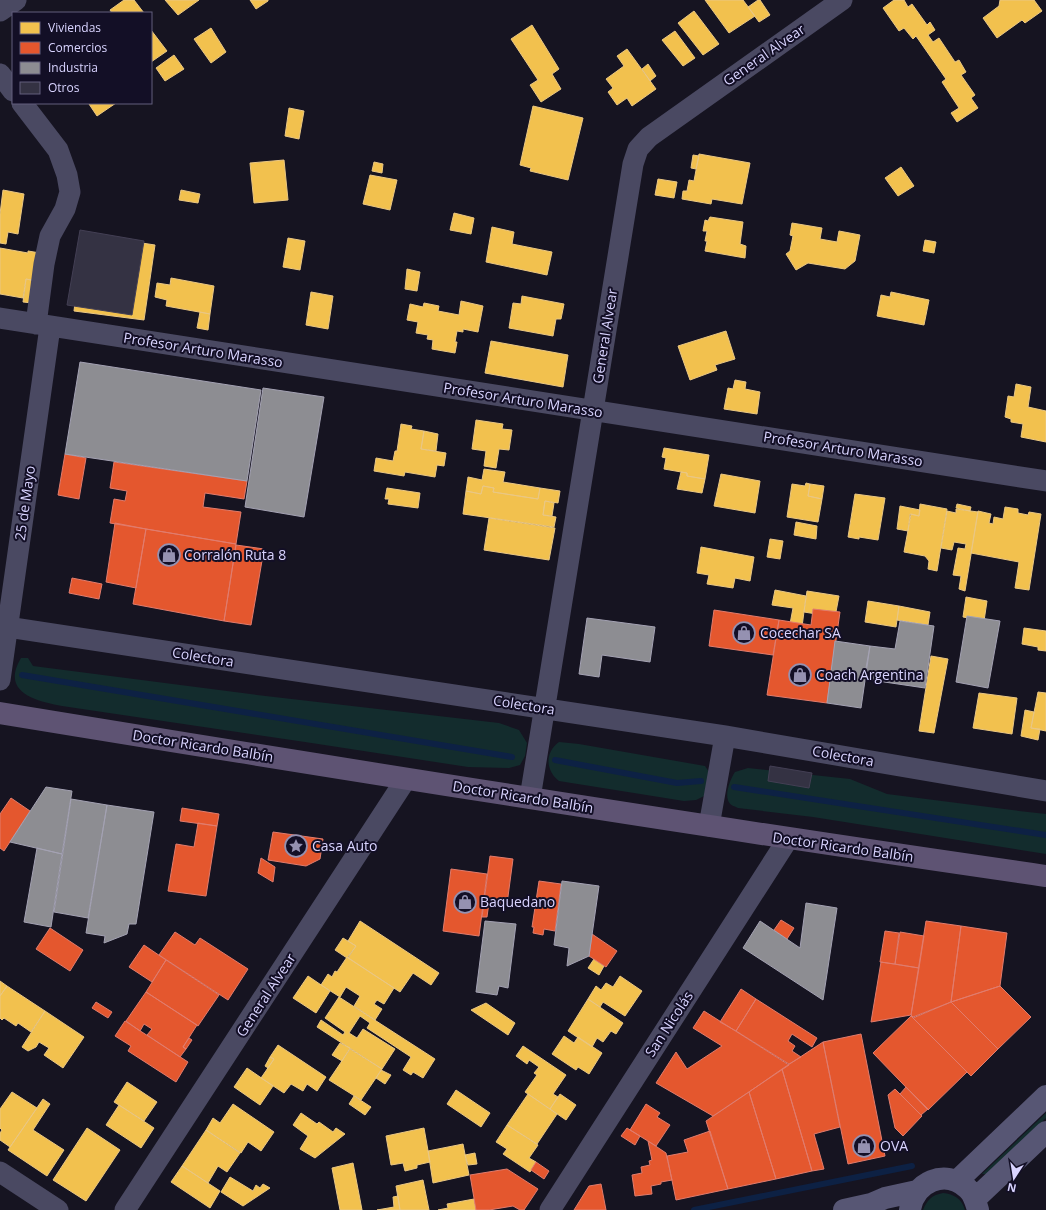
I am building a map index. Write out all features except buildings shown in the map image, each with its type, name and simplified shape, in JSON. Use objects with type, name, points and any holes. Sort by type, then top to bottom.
[{"type":"main road","name":"Doctor Ricardo Balbín","points":[[0,714],[788,839],[1046,876]]},
{"type":"main road","points":[[957,1181],[1046,1096]]},
{"type":"main road","points":[[844,1210],[877,1207],[884,1198],[913,1201],[925,1184],[935,1180],[946,1179],[957,1181],[968,1188],[977,1204],[1046,1132]]},
{"type":"street","points":[[0,11],[16,0]]},
{"type":"street","name":"General Alvear","points":[[530,798],[633,164],[638,149],[649,137],[842,0]]},
{"type":"street","points":[[0,74],[12,90]]},
{"type":"street","name":"25 de Mayo","points":[[0,680],[4,627],[43,325],[40,293],[50,236],[65,209],[70,192],[67,175],[58,150],[23,104]]},
{"type":"street","name":"Profesor Arturo Marasso","points":[[0,318],[1046,481]]},
{"type":"street","name":"Colectora","points":[[4,627],[725,736],[1046,791]]},
{"type":"street","points":[[709,826],[725,736]]},
{"type":"street","name":"General Alvear","points":[[125,1210],[406,779]]},
{"type":"street","name":"San Nicolás","points":[[550,1210],[788,839]]},
{"type":"street","points":[[0,1172],[58,1210]]},
{"type":"green space","points":[[21,658],[28,658],[33,666],[257,695],[499,723],[519,730],[527,743],[525,756],[520,765],[509,768],[468,767],[62,706],[33,698],[24,693],[18,687],[15,680],[16,670]]},
{"type":"green space","points":[[559,742],[579,744],[705,766],[709,772],[704,796],[696,800],[684,801],[559,781],[551,772],[548,762],[551,751]]},
{"type":"green space","points":[[748,768],[850,779],[887,794],[1046,814],[1046,854],[813,817],[738,808],[729,803],[727,797],[730,781],[735,772]]},
{"type":"green space","points":[[1046,1113],[1046,1118],[986,1174],[982,1174],[984,1172]]},
{"type":"green space","points":[[943,1193],[960,1200],[965,1210],[923,1210],[930,1198]]},
{"type":"waterway","points":[[22,675],[512,757]]},
{"type":"waterway","points":[[555,760],[677,783],[701,781]]},
{"type":"waterway","points":[[734,787],[1046,835]]},
{"type":"waterway","points":[[694,1210],[912,1166]]},
{"type":"place","name":"Corralón Ruta 8","points":[[169,555]]},
{"type":"place","name":"Cocechar SA","points":[[744,633]]},
{"type":"place","name":"Coach Argentina","points":[[800,675]]},
{"type":"place","name":"Casa Auto","points":[[296,846]]},
{"type":"place","name":"Baquedano","points":[[465,902]]},
{"type":"place","name":"OVA","points":[[864,1146]]}]
